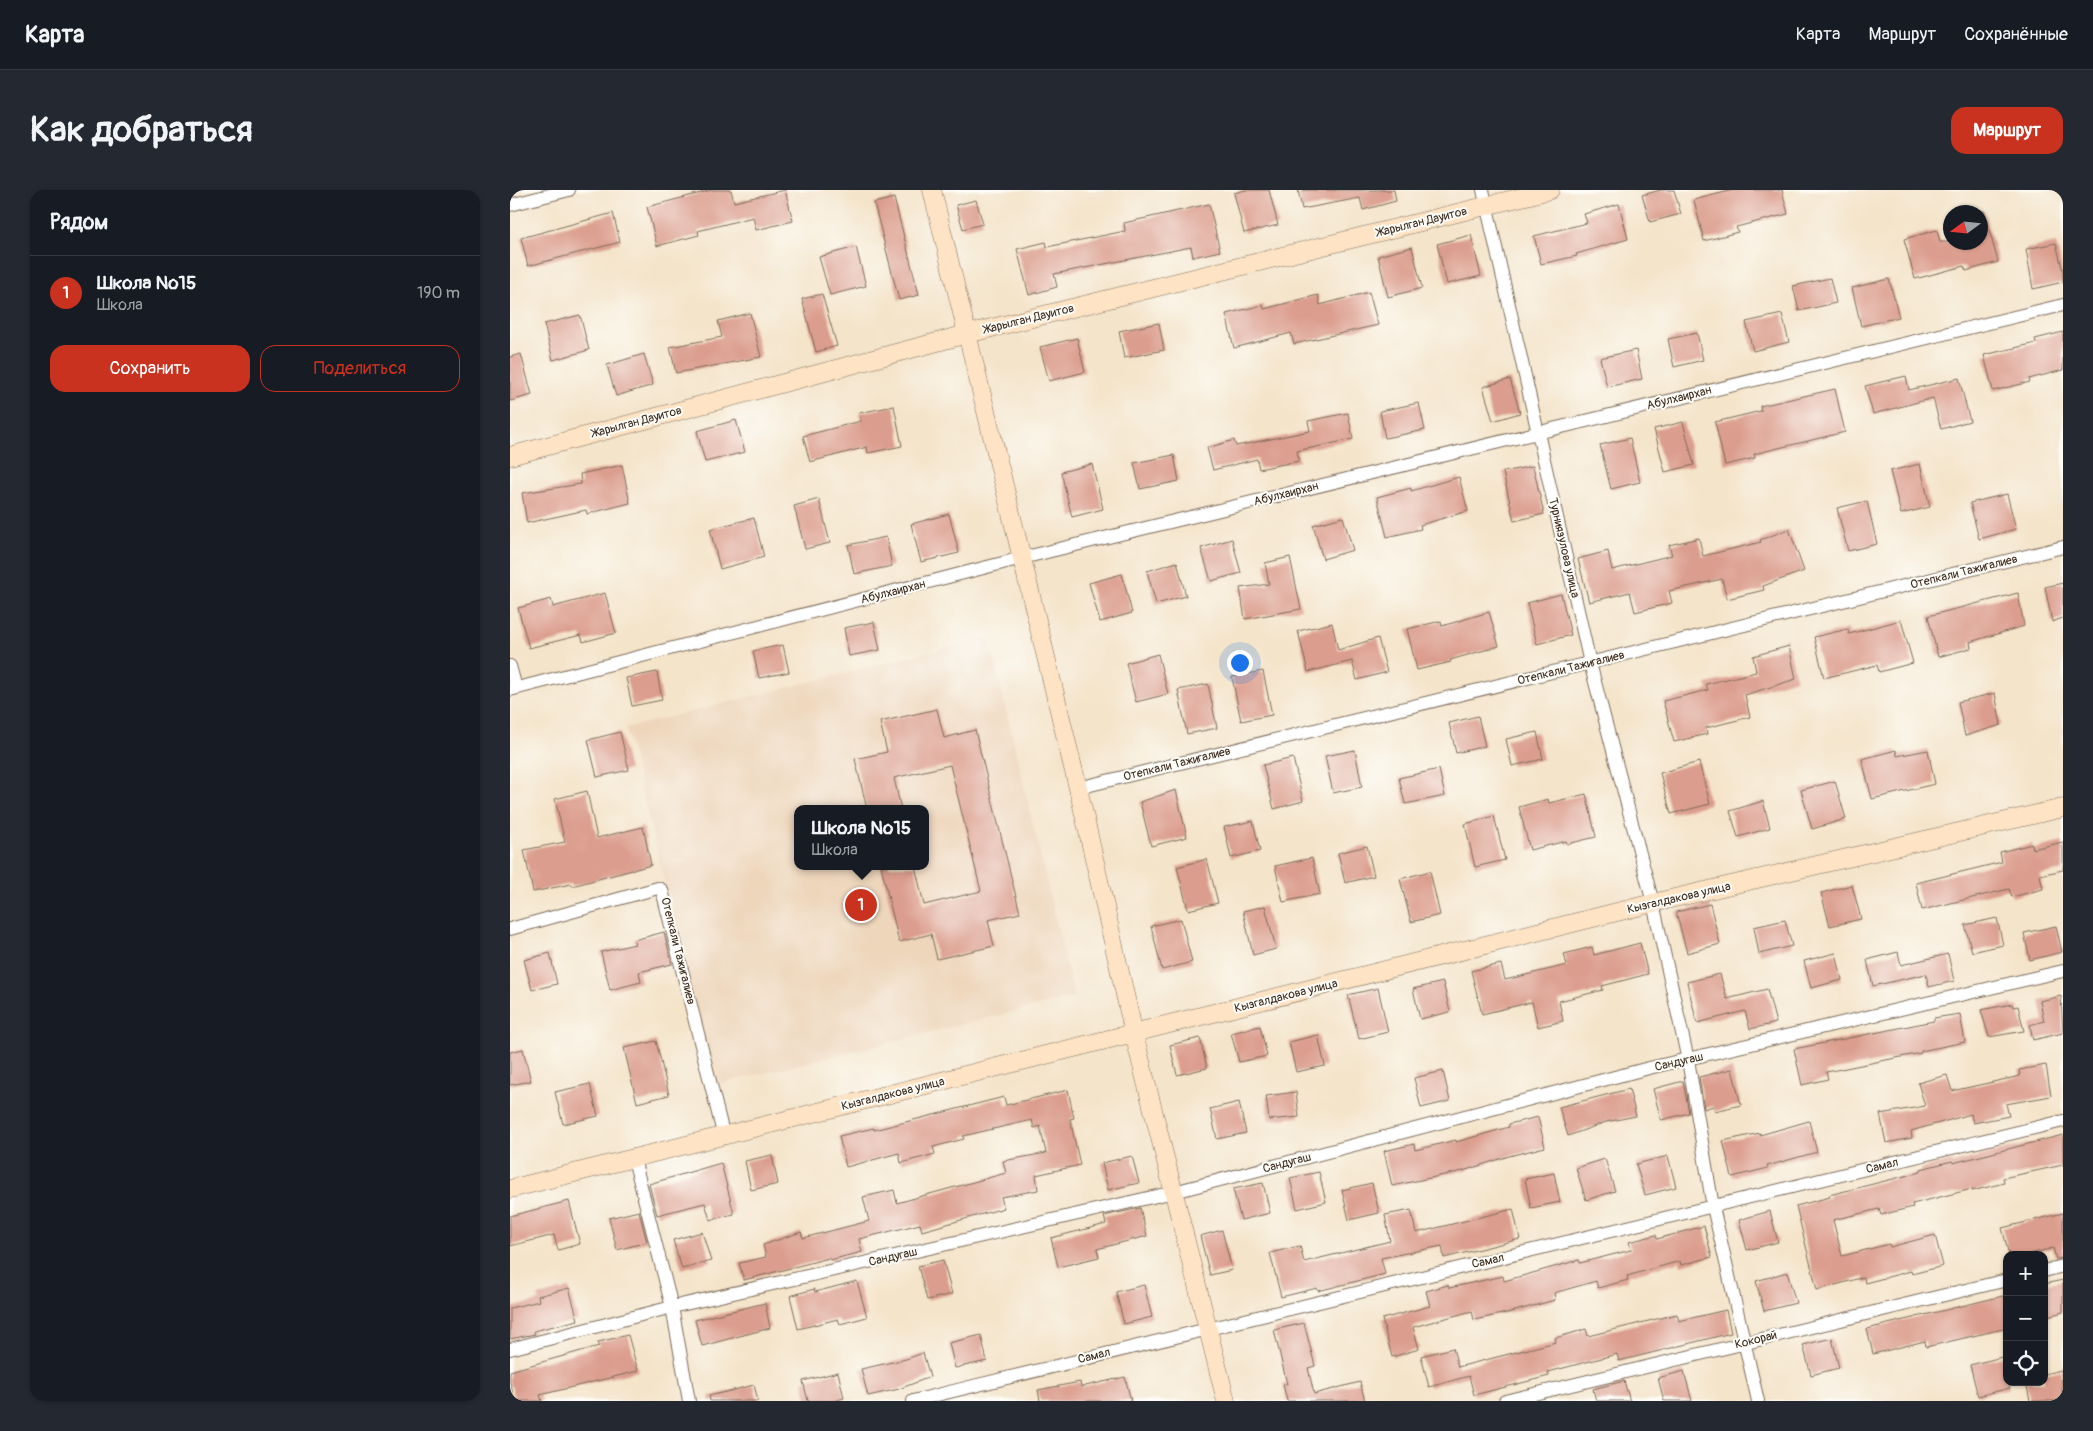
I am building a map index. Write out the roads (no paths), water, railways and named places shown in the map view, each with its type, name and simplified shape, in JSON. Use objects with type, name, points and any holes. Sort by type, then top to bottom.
[{"type":"street","points":[[510,205],[569,190]]},
{"type":"street","points":[[932,190],[1078,788],[1134,1034],[1226,1401]]},
{"type":"street","name":"Жарылган Дауитов","points":[[510,456],[1485,198],[1550,190]]},
{"type":"street","name":"Турниязулова улица","points":[[1485,198],[1590,663],[1653,903],[1688,1060],[1713,1207],[1746,1342],[1758,1401]]},
{"type":"street","name":"Абулхаирхан","points":[[513,689],[1022,558],[2063,305]]},
{"type":"street","name":"Отепкали Тажигалиев","points":[[1078,788],[2063,547]]},
{"type":"street","points":[[510,666],[513,689]]},
{"type":"street","name":"Кызгалдакова улица","points":[[510,1189],[724,1137],[1653,903],[2063,808]]},
{"type":"street","name":"Отепкали Тажигалиев","points":[[510,929],[658,888],[662,890],[724,1137]]},
{"type":"street","name":"Сандугаш","points":[[510,1349],[672,1308],[1174,1192],[1688,1060],[2063,971]]},
{"type":"street","name":"Самал","points":[[913,1401],[2063,1121]]},
{"type":"street","points":[[634,1159],[672,1308],[688,1401]]},
{"type":"street","points":[[2048,1270],[2063,1266]]},
{"type":"street","name":"Кокорай","points":[[1505,1401],[2003,1281]]},
{"type":"place","name":"Школа №15","points":[[861,905]]}]
